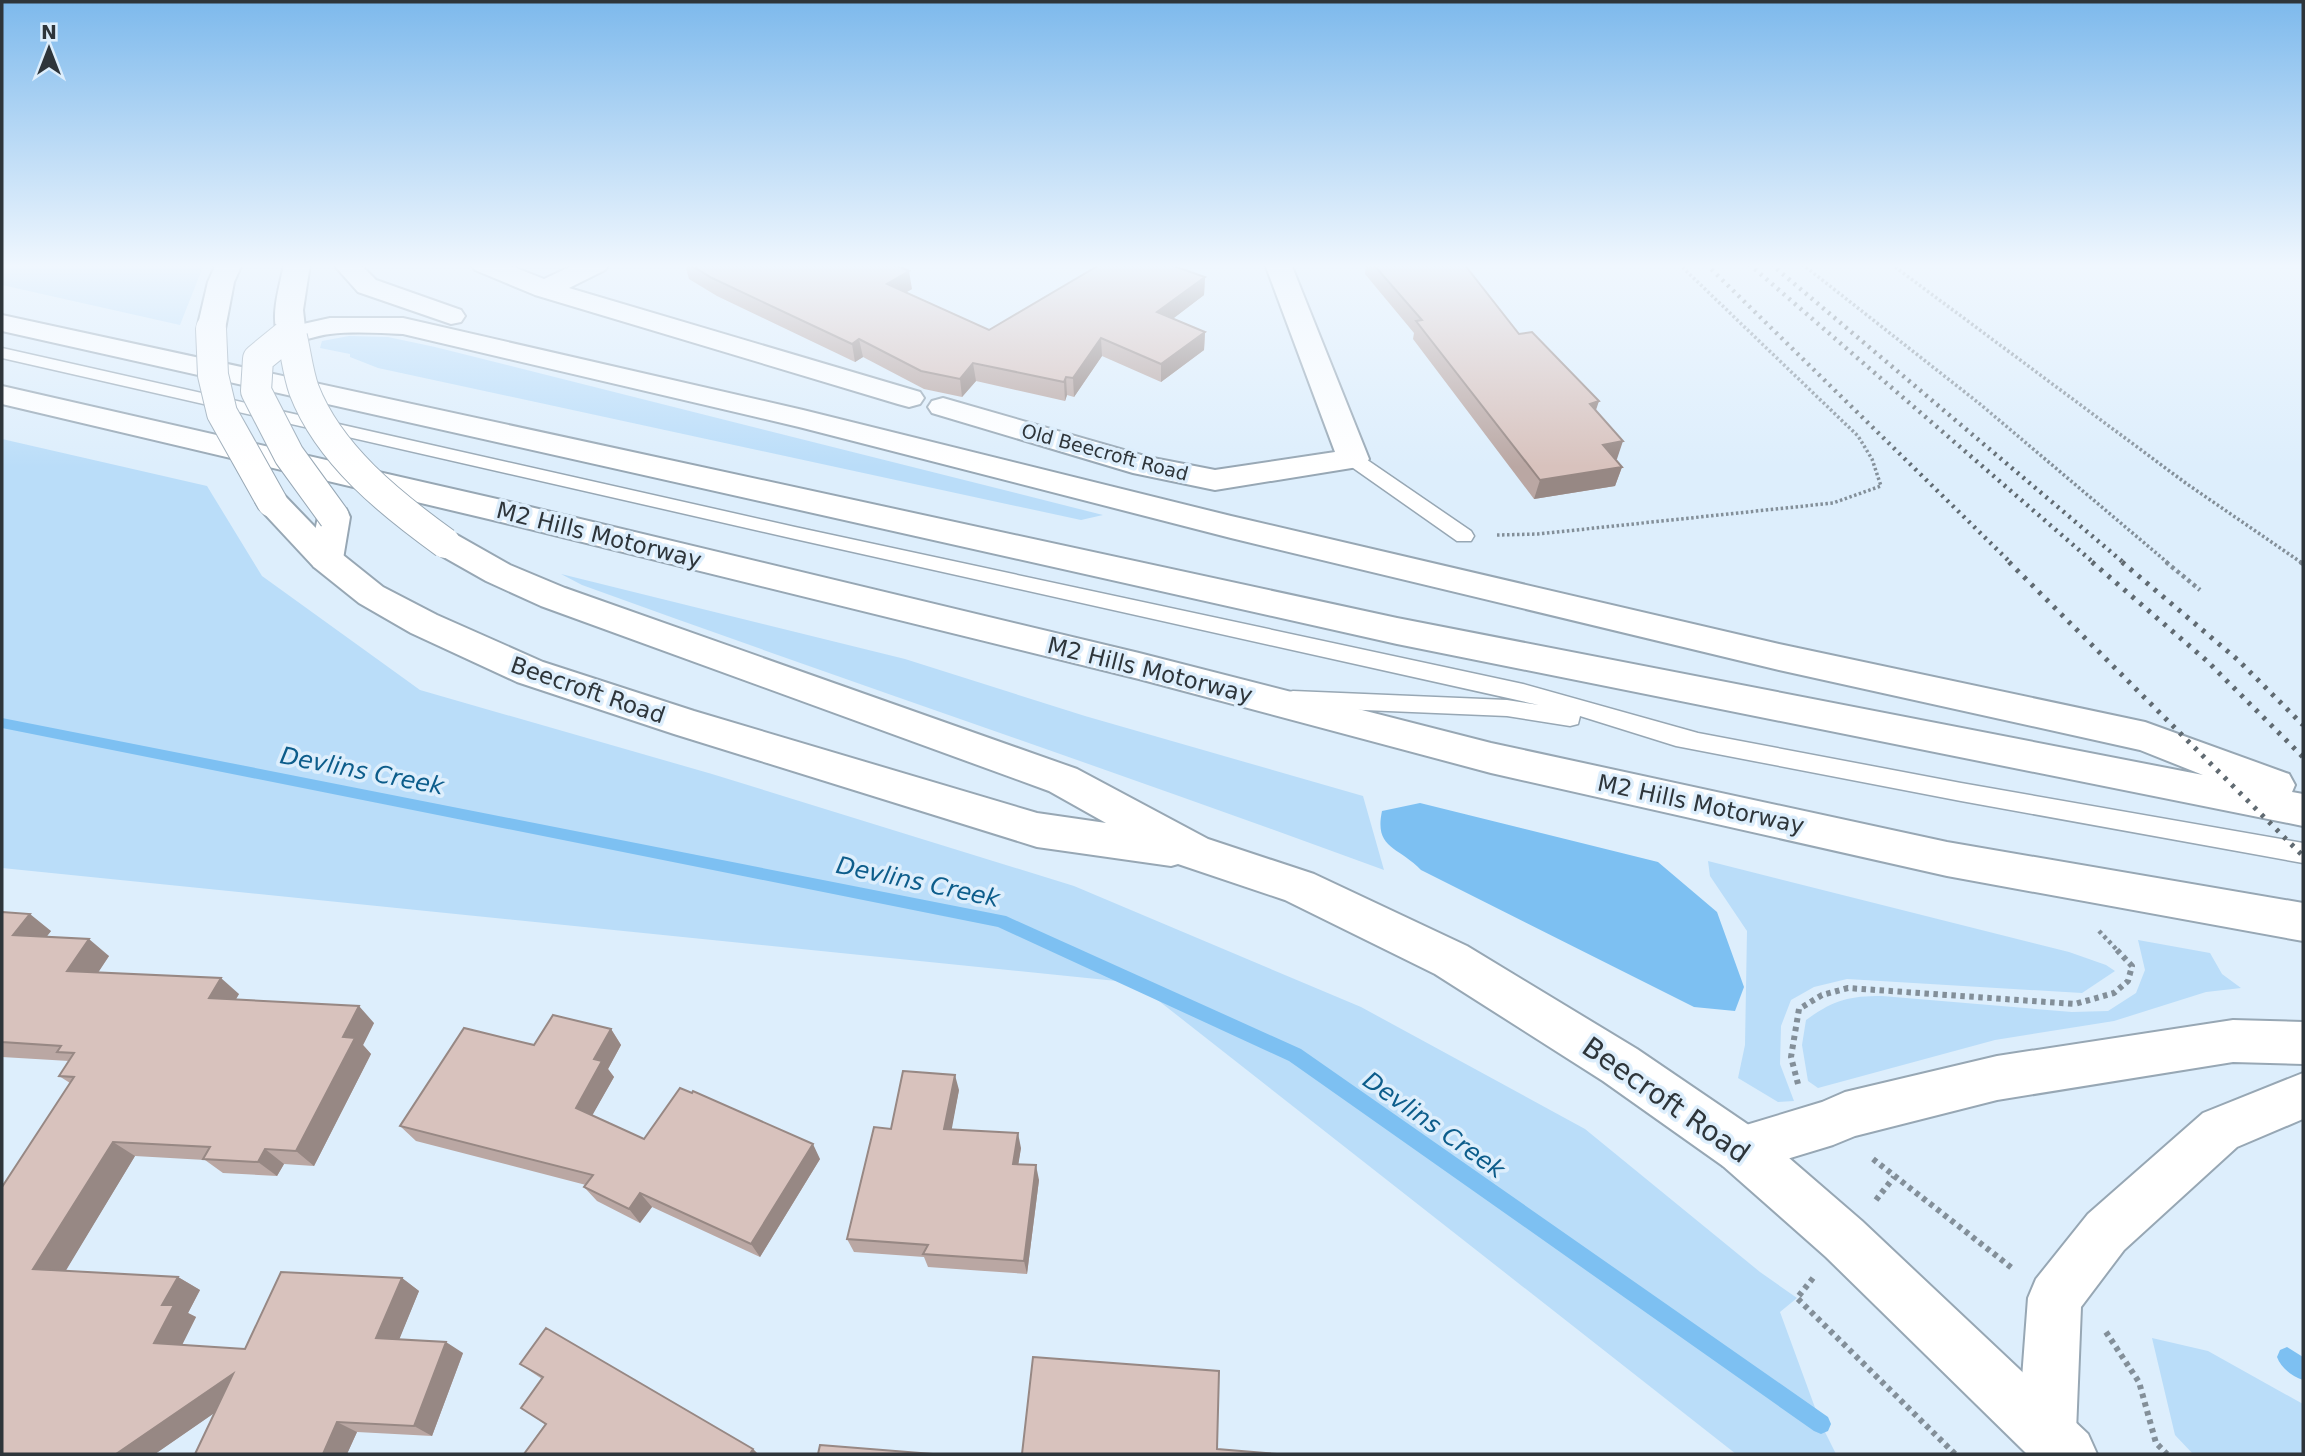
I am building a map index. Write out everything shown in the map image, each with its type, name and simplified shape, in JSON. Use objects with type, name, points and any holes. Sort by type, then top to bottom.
[{"type":"main road","points":[[43,332],[1397,631],[2303,810]]},
{"type":"main road","name":"Beecroft Road","points":[[211,332],[213,375],[222,412],[272,502],[326,559],[370,595],[424,624],[530,672],[688,724],[1037,830],[1194,852],[1300,887],[1451,960],[1620,1065],[1741,1149],[1844,1239],[2058,1443]]},
{"type":"main road","name":"Beecroft Road","points":[[290,332],[307,398],[350,464],[411,519],[445,543],[498,573],[553,597],[1063,780],[1194,852]]},
{"type":"main road","points":[[309,332],[290,336],[258,359],[256,391],[289,455],[334,517],[326,559]]},
{"type":"main road","points":[[429,332],[803,419],[1231,527],[1512,594],[1779,657],[2145,737],[2303,795]]},
{"type":"main road","points":[[509,332],[757,400],[803,419]]},
{"type":"main road","points":[[690,332],[909,397]]},
{"type":"main road","points":[[1304,332],[1353,459]]},
{"type":"main road","name":"M2 Hills Motorway","points":[[2,395],[497,510],[1491,758],[2051,880],[2303,922]]},
{"type":"main road","name":"Old Beecroft Road","points":[[943,407],[1144,466],[1215,480],[1353,459]]},
{"type":"main road","points":[[1741,1149],[1833,1122],[1845,1115],[1997,1078],[2233,1041],[2303,1043]]},
{"type":"main road","points":[[2058,1443],[2055,1298],[2106,1232],[2220,1130],[2303,1096]]},
{"type":"lane","points":[[2,354],[794,533],[1523,692],[1691,739]]},
{"type":"lane","points":[[1353,459],[1464,536]]},
{"type":"lane","points":[[1259,698],[1507,708],[1691,739],[1974,795],[2303,853]]},
{"type":"path","points":[[1464,536],[1538,534],[1833,503],[1881,486],[1872,458],[1858,436],[1750,332]]},
{"type":"path","points":[[1888,332],[1980,404],[2200,590]]},
{"type":"path","points":[[1982,332],[2187,484],[2303,564]]},
{"type":"path","points":[[1802,1094],[1792,1073],[1790,1040],[1799,1009],[1822,995],[1848,988],[2074,1004],[2114,993],[2128,981],[2132,966],[2051,880]]},
{"type":"path","points":[[1894,1177],[2015,1270]]},
{"type":"path","points":[[1797,1298],[1955,1454]]},
{"type":"path","points":[[2110,1335],[2139,1382],[2156,1443],[2167,1454]]},
{"type":"shaded area","points":[[349,336],[388,337],[435,347],[1103,515],[1081,520],[378,368],[350,357],[350,354],[320,348],[322,341]]},
{"type":"shaded area","points":[[2,439],[207,486],[262,576],[420,690],[712,774],[1074,886],[1361,1007],[1585,1129],[1760,1272],[1797,1298],[1780,1312],[1821,1424],[1836,1454],[1736,1454],[1136,983],[2,868]]},
{"type":"shaded area","points":[[561,574],[905,659],[1085,716],[1363,796],[1384,870],[682,621],[582,585]]},
{"type":"shaded area","points":[[1708,861],[2069,952],[2106,965],[2115,971],[2082,993],[1847,979],[1814,987],[1791,1000],[1781,1026],[1780,1064],[1794,1101],[1778,1102],[1738,1078],[1745,1045],[1747,931],[1710,876]]},
{"type":"shaded area","points":[[2138,940],[2210,953],[2222,974],[2241,988],[2206,992],[2114,1021],[1995,1040],[1818,1088],[1808,1081],[1802,1045],[1806,1020],[1833,1004],[1850,998],[1882,996],[2072,1012],[2108,1011],[2136,993],[2145,970]]},
{"type":"shaded area","points":[[2152,1338],[2208,1351],[2303,1404],[2303,1454],[2193,1454],[2175,1435]]},
{"type":"water","points":[[1420,803],[1658,862],[1717,912],[1744,987],[1735,1011],[1694,1007],[1421,870],[1390,846],[1381,833],[1380,823],[1382,811]]},
{"type":"building","points":[[826,332],[1205,332],[1161,364],[1101,338],[1073,378],[1066,377],[1064,382],[973,363],[960,379],[921,371],[859,339],[852,344]]},
{"type":"building","points":[[1425,332],[1532,332],[1599,401],[1590,404],[1623,441],[1603,445],[1622,467],[1540,480]]},
{"type":"building","points":[[2,912],[30,914],[13,935],[89,939],[67,971],[221,978],[209,998],[359,1006],[343,1037],[355,1038],[296,1151],[265,1149],[258,1162],[203,1159],[210,1147],[113,1142],[33,1269],[178,1277],[162,1305],[174,1305],[154,1343],[245,1349],[281,1272],[402,1278],[376,1338],[446,1342],[414,1426],[337,1422],[323,1454],[195,1454],[233,1374],[116,1454],[2,1454],[2,1187],[74,1077],[59,1076],[74,1053],[57,1052],[61,1046],[2,1042]]},
{"type":"building","points":[[553,1015],[611,1029],[594,1059],[602,1061],[576,1108],[644,1139],[680,1088],[692,1093],[693,1091],[813,1144],[751,1244],[640,1193],[629,1209],[584,1187],[593,1175],[400,1126],[464,1028],[534,1045]]},
{"type":"building","points":[[903,1071],[955,1075],[944,1129],[1018,1133],[1013,1164],[1036,1165],[1024,1261],[923,1254],[928,1245],[847,1239],[874,1127],[891,1129]]},
{"type":"building","points":[[546,1328],[753,1449],[750,1454],[524,1454],[546,1424],[521,1408],[543,1377],[520,1364]]},
{"type":"building","points":[[1033,1357],[1219,1371],[1217,1449],[1277,1454],[1022,1454]]},
{"type":"building","points":[[820,1445],[933,1454],[818,1454]]},
{"type":"waterway","name":"Devlins Creek","points":[[2,723],[1000,921],[1295,1055],[1821,1424]]},
{"type":"waterway","points":[[2287,1357],[2303,1370]]},
{"type":"railway","points":[[1775,332],[2011,563]]},
{"type":"railway","points":[[1827,332],[2094,563]]},
{"type":"railway","points":[[1851,332],[2124,563]]},
{"type":"railway","points":[[2009,562],[2303,856]]},
{"type":"railway","points":[[2092,562],[2207,661],[2303,757]]},
{"type":"railway","points":[[2122,562],[2238,660],[2303,725]]}]
